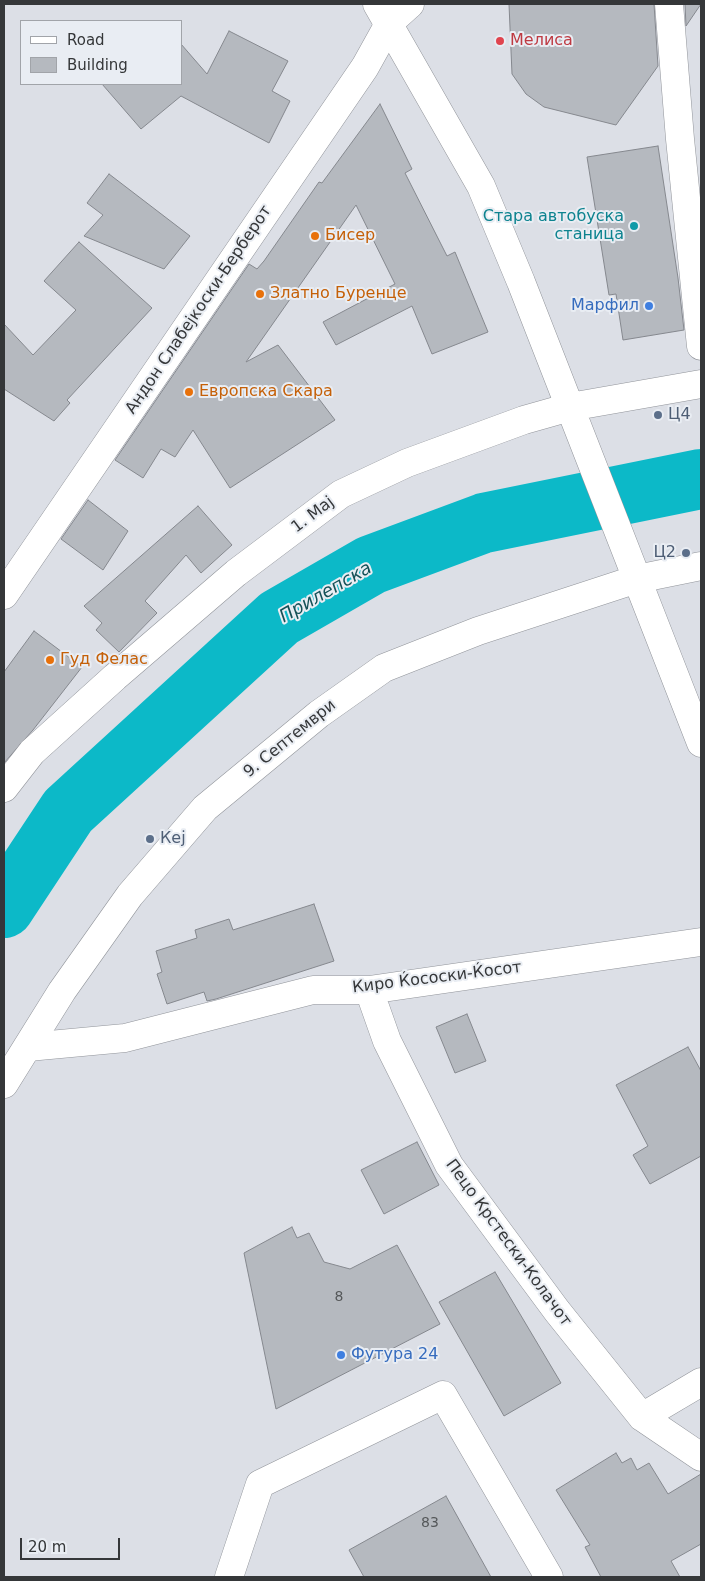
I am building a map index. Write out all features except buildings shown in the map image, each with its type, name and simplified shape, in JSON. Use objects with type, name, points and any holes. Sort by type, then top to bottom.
[{"type":"street","name":"Андон Слабејкоски-Берберот","points":[[4,594],[365,67],[384,13],[410,4]]},
{"type":"street","points":[[669,4],[691,139],[701,346]]},
{"type":"street","points":[[384,13],[481,186],[570,407],[701,743]]},
{"type":"street","name":"1. Мај","points":[[4,788],[32,752],[115,677],[236,573],[341,494],[426,456],[524,420],[570,407],[701,384]]},
{"type":"street","name":"9. Септември","points":[[4,1084],[62,991],[130,895],[198,816],[319,714],[384,668],[478,631],[637,579],[701,566]]},
{"type":"street","name":"Киро Ќососки-Ќосот","points":[[28,1047],[124,1038],[313,990],[369,990],[701,942]]},
{"type":"street","name":"Пецо Крстески-Колачот","points":[[369,990],[387,1041],[449,1165],[557,1311],[642,1417],[701,1457]]},
{"type":"street","points":[[642,1417],[701,1382]]},
{"type":"street","points":[[229,1577],[260,1484],[443,1395],[549,1577]]},
{"type":"waterway","name":"Прилепска","points":[[4,908],[68,811],[279,618],[371,565],[484,523],[701,479]]},
{"type":"place","name":"Мелиса","points":[[500,41]]},
{"type":"place","name":"Стара автобуска станица","points":[[634,226]]},
{"type":"place","name":"Бисер","points":[[315,236]]},
{"type":"place","name":"Златно Буренце","points":[[260,294]]},
{"type":"place","name":"Марфил","points":[[649,306]]},
{"type":"place","name":"Европска Скара","points":[[189,392]]},
{"type":"place","name":"Ц4","points":[[658,415]]},
{"type":"place","name":"Ц2","points":[[686,553]]},
{"type":"place","name":"Гуд Фелас","points":[[50,660]]},
{"type":"place","name":"Кеј","points":[[150,839]]},
{"type":"place","name":"Футура 24","points":[[341,1355]]}]
